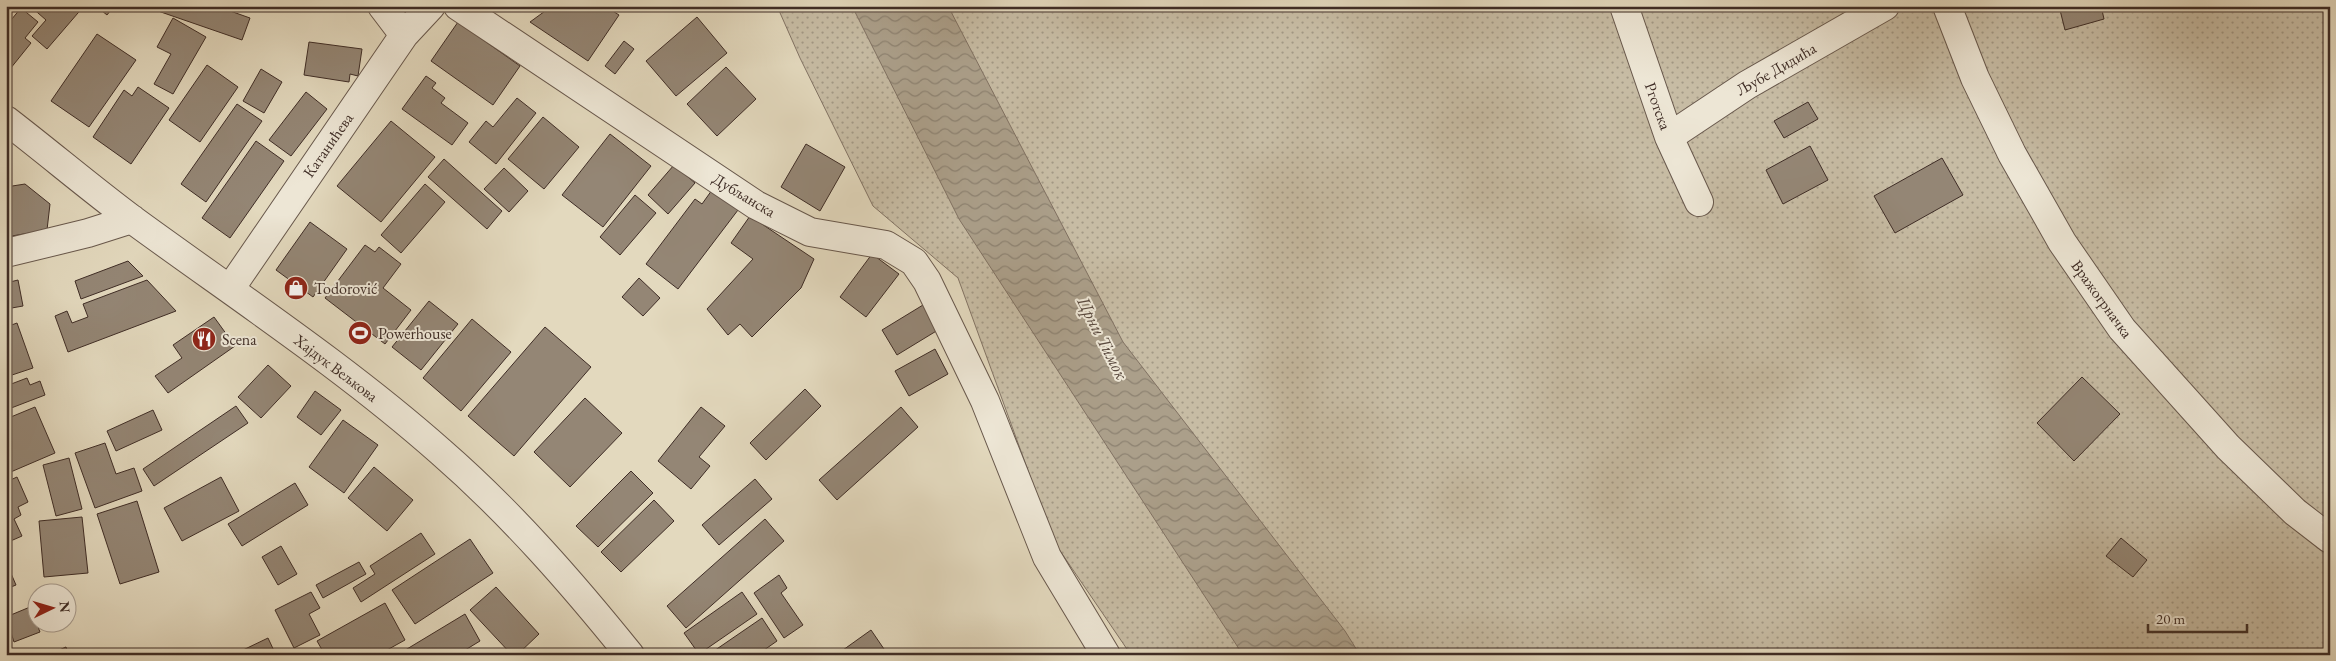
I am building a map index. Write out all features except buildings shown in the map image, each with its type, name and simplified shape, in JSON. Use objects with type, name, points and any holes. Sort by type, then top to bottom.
[{"type":"street","points":[[382,6],[404,35]]},
{"type":"street","name":"Катанићева","points":[[230,289],[404,35],[431,6]]},
{"type":"street","name":"Дубљанска","points":[[458,6],[756,205],[810,232],[886,245],[914,262],[927,281],[985,401],[1047,557],[1106,655]]},
{"type":"street","name":"Рготска","points":[[1624,6],[1669,137],[1699,202]]},
{"type":"street","name":"Љубе Дидића","points":[[1669,137],[1747,85],[1885,6]]},
{"type":"street","name":"Вражогрначка","points":[[1947,6],[1975,78],[2012,154],[2062,242],[2122,329],[2228,447],[2295,512],[2330,539]]},
{"type":"street","name":"Хајдук Вељкова","points":[[6,120],[132,219],[230,289],[396,414],[477,484],[556,566],[630,655]]},
{"type":"street","points":[[6,252],[88,233],[132,219]]},
{"type":"shaded area","points":[[777,6],[2330,6],[2330,655],[1131,655],[1054,542],[958,278],[873,206],[800,58]]},
{"type":"water","name":"Црни Тимок","points":[[852,6],[948,6],[1123,342],[1345,631],[1360,655],[1243,655],[959,219]]},
{"type":"place","name":"Todorović","points":[[296,288]]},
{"type":"place","name":"Powerhouse","points":[[360,333]]},
{"type":"place","name":"Scena","points":[[204,339]]}]
